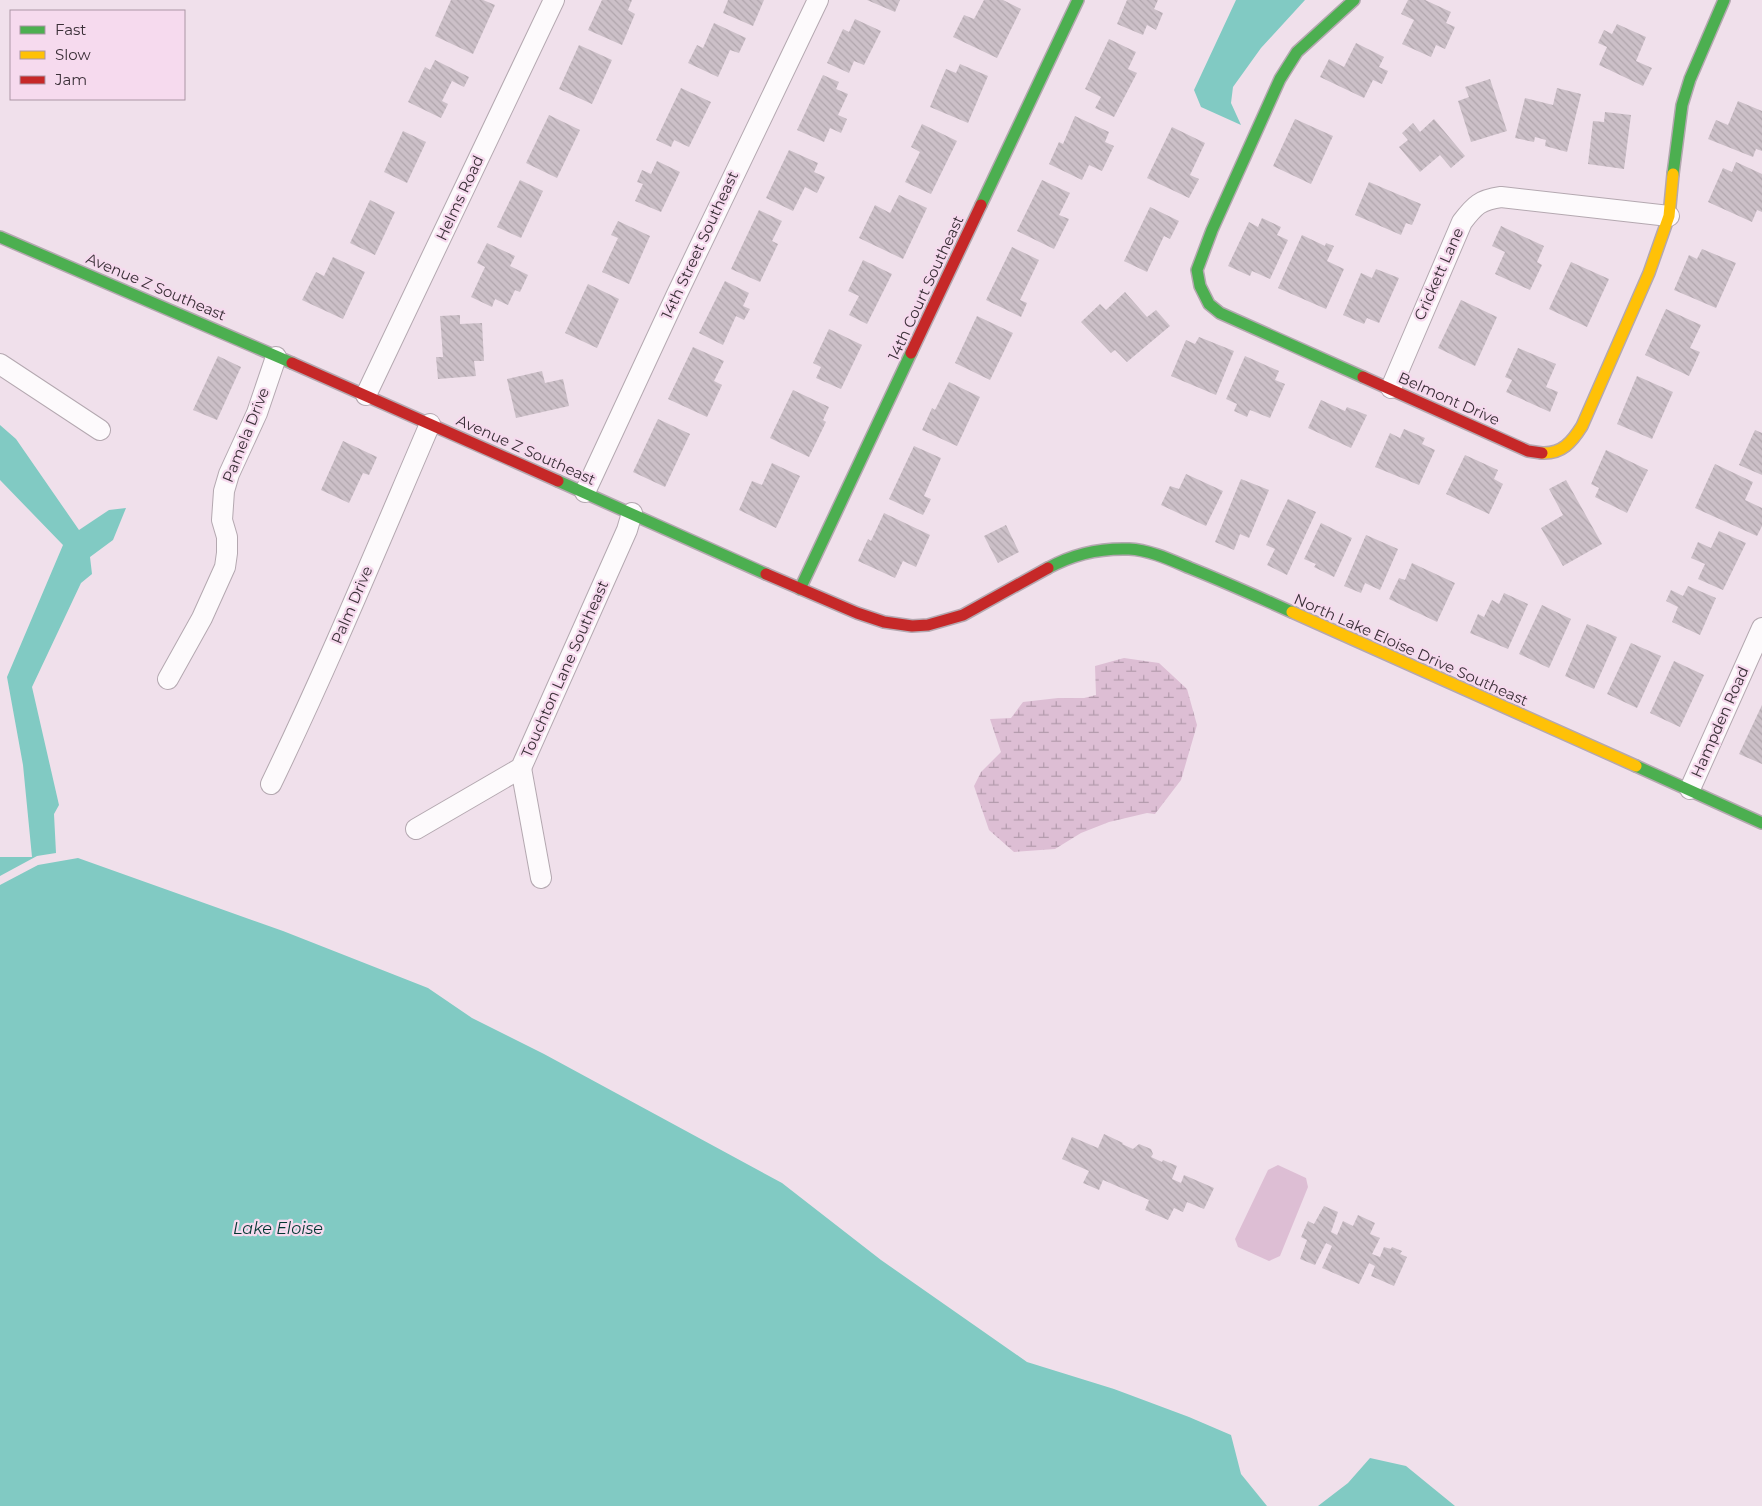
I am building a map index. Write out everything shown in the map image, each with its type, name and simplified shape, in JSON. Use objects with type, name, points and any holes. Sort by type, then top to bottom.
[{"type":"street","name":"Helms Road","points":[[366,395],[554,0]]},
{"type":"street","name":"14th Street Southeast","points":[[585,492],[677,294],[818,0]]},
{"type":"street","name":"14th Court Southeast","points":[[800,589],[1078,0]]},
{"type":"street","name":"Belmont Drive","points":[[1354,0],[1297,52],[1280,79],[1212,230],[1197,270],[1200,286],[1209,304],[1220,313],[1528,451],[1554,454],[1564,449],[1574,440],[1582,426],[1649,273],[1669,216],[1682,105],[1690,79],[1724,0]]},
{"type":"street","name":"Crickett Lane","points":[[1391,388],[1462,222],[1471,210],[1485,199],[1501,197],[1669,216]]},
{"type":"street","name":"Avenue Z Southeast","points":[[0,237],[208,325],[276,357],[366,395],[800,589],[884,622],[928,626],[963,615],[1042,571]]},
{"type":"street","name":"Pamela Drive","points":[[168,679],[202,618],[225,568],[227,553],[222,520],[224,491],[229,474],[257,413],[276,357]]},
{"type":"street","points":[[0,364],[100,430]]},
{"type":"street","name":"Palm Drive","points":[[271,784],[351,609],[430,424]]},
{"type":"street","name":"Touchton Lane Southeast","points":[[416,829],[522,768],[627,530],[632,513]]},
{"type":"street","name":"North Lake Eloise Drive Southeast","points":[[1042,571],[1066,558],[1099,550],[1130,549],[1158,555],[1230,584],[1690,789],[1762,823]]},
{"type":"street","name":"Hampden Road","points":[[1690,789],[1762,628]]},
{"type":"street","points":[[522,768],[541,878]]},
{"type":"green space","points":[[1124,658],[1159,663],[1187,689],[1197,725],[1181,780],[1155,814],[1147,813],[1109,822],[1081,833],[1055,849],[1014,852],[989,830],[974,786],[981,772],[1001,752],[990,719],[1011,718],[1023,702],[1058,698],[1084,698],[1096,695],[1095,666]]},
{"type":"green space","points":[[1278,1165],[1306,1178],[1308,1187],[1280,1256],[1269,1261],[1238,1247],[1235,1239],[1268,1170]]},
{"type":"water","points":[[1236,0],[1305,0],[1261,48],[1233,87],[1231,103],[1241,125],[1201,107],[1194,90]]},
{"type":"water","points":[[0,425],[16,439],[79,530],[109,510],[126,508],[113,540],[90,557],[92,574],[81,583],[32,687],[59,805],[54,814],[56,853],[37,856],[0,876],[0,857],[32,857],[23,765],[7,677],[63,545],[0,480]]},
{"type":"water","name":"Lake Eloise","points":[[78,858],[283,931],[428,988],[472,1018],[544,1054],[782,1183],[881,1260],[1027,1362],[1114,1389],[1231,1435],[1241,1474],[1267,1506],[0,1506],[0,885],[38,865]]},
{"type":"water","points":[[1370,1458],[1406,1466],[1455,1506],[1318,1506],[1348,1483]]},
{"type":"building","points":[[451,0],[483,0],[495,5],[473,54],[435,36]]},
{"type":"building","points":[[602,0],[632,0],[628,10],[635,14],[622,45],[588,30]]},
{"type":"building","points":[[728,0],[764,0],[753,26],[723,13]]},
{"type":"building","points":[[867,0],[900,0],[895,12]]},
{"type":"building","points":[[984,0],[1003,0],[1021,9],[997,58],[953,37],[964,15],[974,19]]},
{"type":"building","points":[[1127,0],[1158,0],[1154,9],[1163,13],[1156,30],[1147,25],[1143,35],[1117,24]]},
{"type":"building","points":[[1408,0],[1425,0],[1451,12],[1446,23],[1455,27],[1445,49],[1436,45],[1431,57],[1402,44],[1414,20],[1401,14]]},
{"type":"building","points":[[855,19],[881,31],[864,65],[854,61],[849,73],[827,63],[843,29],[849,32]]},
{"type":"building","points":[[714,23],[746,38],[739,53],[730,50],[718,77],[688,63],[697,45],[703,48]]},
{"type":"building","points":[[1617,24],[1646,37],[1636,61],[1652,68],[1643,86],[1599,65],[1607,47],[1598,43],[1604,30],[1612,34]]},
{"type":"building","points":[[1109,39],[1136,52],[1128,69],[1137,73],[1114,117],[1095,108],[1101,97],[1085,89]]},
{"type":"building","points":[[1356,43],[1384,57],[1379,67],[1388,71],[1382,84],[1373,80],[1364,98],[1320,77],[1329,59],[1344,67]]},
{"type":"building","points":[[579,45],[612,60],[592,104],[559,89]]},
{"type":"building","points":[[435,60],[469,77],[464,87],[452,81],[442,101],[448,104],[441,118],[408,102],[425,67],[430,70]]},
{"type":"building","points":[[960,64],[988,76],[968,123],[930,107],[946,69],[956,73]]},
{"type":"building","points":[[823,75],[839,82],[836,89],[848,94],[838,115],[847,119],[841,133],[830,128],[824,142],[797,130]]},
{"type":"building","points":[[1490,79],[1507,131],[1471,142],[1458,101],[1469,97],[1465,87]]},
{"type":"building","points":[[681,88],[711,102],[689,147],[674,140],[671,147],[656,140]]},
{"type":"building","points":[[1557,88],[1581,94],[1567,152],[1545,146],[1546,140],[1535,137],[1534,142],[1515,138],[1525,98],[1553,105]]},
{"type":"building","points":[[1738,101],[1762,111],[1762,151],[1756,149],[1753,157],[1708,139],[1716,120],[1728,125]]},
{"type":"building","points":[[1605,112],[1631,115],[1624,169],[1588,164],[1593,121],[1604,122]]},
{"type":"building","points":[[549,115],[580,130],[557,178],[526,163]]},
{"type":"building","points":[[1075,116],[1109,132],[1105,142],[1114,146],[1102,171],[1089,165],[1082,180],[1049,164],[1059,142],[1063,144]]},
{"type":"building","points":[[1295,119],[1333,136],[1311,184],[1273,166]]},
{"type":"building","points":[[1434,119],[1465,156],[1451,168],[1440,155],[1420,172],[1399,147],[1408,140],[1402,133],[1413,123],[1420,132]]},
{"type":"building","points":[[922,124],[957,141],[931,194],[905,182],[920,152],[911,147]]},
{"type":"building","points":[[1172,127],[1205,143],[1190,175],[1199,179],[1189,198],[1147,178]]},
{"type":"building","points":[[403,131],[426,142],[407,183],[384,172]]},
{"type":"building","points":[[789,150],[818,163],[814,172],[825,177],[817,193],[805,187],[793,211],[766,198]]},
{"type":"building","points":[[657,161],[680,172],[661,212],[635,201],[643,184],[637,182],[642,170],[651,174]]},
{"type":"building","points":[[1736,162],[1762,174],[1762,212],[1757,210],[1752,222],[1708,202],[1723,168],[1732,172]]},
{"type":"building","points":[[520,180],[543,191],[521,238],[497,227]]},
{"type":"building","points":[[1042,180],[1070,193],[1059,215],[1069,219],[1054,249],[1017,231]]},
{"type":"building","points":[[1369,182],[1421,204],[1412,225],[1406,223],[1401,235],[1355,215]]},
{"type":"building","points":[[899,195],[927,208],[903,259],[859,238],[875,205],[890,213]]},
{"type":"building","points":[[370,200],[395,212],[375,255],[350,243]]},
{"type":"building","points":[[1150,207],[1179,221],[1170,239],[1164,236],[1147,272],[1124,261]]},
{"type":"building","points":[[759,210],[782,221],[772,241],[778,244],[760,282],[731,269]]},
{"type":"building","points":[[1262,218],[1281,227],[1277,235],[1288,240],[1270,279],[1252,271],[1250,276],[1228,266],[1249,222],[1258,227]]},
{"type":"building","points":[[618,221],[650,236],[629,284],[602,272],[618,238],[611,235]]},
{"type":"building","points":[[1501,226],[1544,246],[1537,262],[1542,265],[1530,290],[1495,274],[1505,252],[1492,246]]},
{"type":"building","points":[[1302,235],[1325,246],[1326,243],[1334,246],[1327,261],[1344,269],[1326,309],[1278,288]]},
{"type":"building","points":[[487,243],[515,256],[510,266],[528,275],[520,292],[515,290],[508,305],[495,299],[492,307],[471,297],[485,267],[477,263]]},
{"type":"building","points":[[1012,247],[1039,260],[1020,300],[1027,303],[1021,317],[986,300]]},
{"type":"building","points":[[1702,249],[1736,263],[1716,308],[1674,290],[1689,255],[1697,259]]},
{"type":"building","points":[[333,257],[365,272],[343,319],[302,300],[316,272],[324,276]]},
{"type":"building","points":[[863,260],[892,274],[867,324],[849,315],[859,296],[848,291]]},
{"type":"building","points":[[1571,262],[1609,279],[1587,327],[1549,309]]},
{"type":"building","points":[[1376,269],[1399,278],[1379,323],[1367,318],[1364,324],[1343,315],[1361,273],[1372,278]]},
{"type":"building","points":[[725,281],[749,293],[743,306],[750,309],[744,320],[736,316],[723,345],[699,333]]},
{"type":"building","points":[[588,284],[619,299],[597,348],[565,333]]},
{"type":"building","points":[[1125,292],[1147,317],[1156,310],[1170,326],[1127,362],[1115,350],[1111,353],[1081,322],[1100,304],[1106,310]]},
{"type":"building","points":[[1461,300],[1497,317],[1475,366],[1438,348]]},
{"type":"building","points":[[1666,309],[1701,325],[1690,348],[1700,352],[1689,376],[1645,355]]},
{"type":"building","points":[[460,315],[460,324],[482,323],[484,361],[474,361],[476,376],[438,379],[436,357],[443,357],[440,316]]},
{"type":"building","points":[[977,316],[1013,333],[990,380],[955,363]]},
{"type":"building","points":[[829,329],[862,345],[841,389],[816,378],[821,367],[813,363]]},
{"type":"building","points":[[1199,337],[1234,351],[1216,395],[1171,376],[1186,340],[1195,344]]},
{"type":"building","points":[[693,347],[724,361],[714,381],[722,385],[707,417],[668,399]]},
{"type":"building","points":[[1518,348],[1556,364],[1546,387],[1558,392],[1550,412],[1506,392],[1512,380],[1505,377]]},
{"type":"building","points":[[218,356],[241,367],[217,420],[193,410]]},
{"type":"building","points":[[1245,356],[1279,371],[1275,380],[1285,384],[1270,418],[1250,410],[1247,417],[1234,411],[1237,404],[1226,399]]},
{"type":"building","points":[[542,371],[545,383],[563,379],[569,406],[516,418],[507,379]]},
{"type":"building","points":[[1637,376],[1673,392],[1652,439],[1617,424]]},
{"type":"building","points":[[949,382],[980,397],[957,446],[922,430],[932,408],[935,410]]},
{"type":"building","points":[[793,390],[829,407],[823,420],[826,422],[809,457],[770,438]]},
{"type":"building","points":[[1321,400],[1345,411],[1347,407],[1367,415],[1351,448],[1308,428]]},
{"type":"building","points":[[658,419],[690,434],[665,487],[633,472]]},
{"type":"building","points":[[1404,429],[1425,438],[1422,444],[1435,450],[1419,485],[1375,467],[1390,433],[1400,438]]},
{"type":"building","points":[[1755,430],[1762,433],[1762,475],[1739,465]]},
{"type":"building","points":[[343,441],[377,457],[369,475],[363,473],[349,503],[321,490]]},
{"type":"building","points":[[914,446],[941,458],[924,496],[931,499],[923,515],[889,499]]},
{"type":"building","points":[[1606,450],[1648,470],[1627,513],[1595,497],[1599,488],[1591,484]]},
{"type":"building","points":[[1465,455],[1498,470],[1494,479],[1503,484],[1489,514],[1446,494]]},
{"type":"building","points":[[772,463],[800,476],[776,528],[739,510],[752,481],[762,485]]},
{"type":"building","points":[[1715,464],[1753,482],[1745,500],[1762,508],[1762,526],[1757,536],[1695,508]]},
{"type":"building","points":[[1186,474],[1223,491],[1206,526],[1161,505],[1170,486],[1179,489]]},
{"type":"building","points":[[1241,479],[1269,490],[1249,538],[1240,534],[1234,550],[1215,542]]},
{"type":"building","points":[[1566,480],[1602,544],[1563,566],[1541,528],[1563,515],[1549,489]]},
{"type":"building","points":[[1288,499],[1316,512],[1287,575],[1267,565],[1275,549],[1266,545]]},
{"type":"building","points":[[884,513],[930,535],[916,567],[903,561],[895,578],[858,561],[868,539],[871,541]]},
{"type":"building","points":[[1321,523],[1352,538],[1334,577],[1314,567],[1316,564],[1304,559]]},
{"type":"building","points":[[1006,525],[1019,552],[998,563],[984,536]]},
{"type":"building","points":[[1719,531],[1746,543],[1723,590],[1698,579],[1705,564],[1691,558],[1698,542],[1711,548]]},
{"type":"building","points":[[1366,535],[1398,549],[1380,590],[1365,583],[1361,593],[1344,586]]},
{"type":"building","points":[[1412,563],[1455,583],[1437,622],[1389,599],[1399,578],[1405,580]]},
{"type":"building","points":[[1688,586],[1716,598],[1700,635],[1672,622],[1678,607],[1666,601],[1671,590],[1683,596]]},
{"type":"building","points":[[1504,593],[1528,604],[1508,649],[1470,633],[1478,614],[1484,617],[1492,600],[1499,604]]},
{"type":"building","points":[[1542,605],[1571,619],[1549,668],[1519,654]]},
{"type":"building","points":[[1587,624],[1617,637],[1594,689],[1565,676]]},
{"type":"building","points":[[1631,643],[1661,656],[1637,708],[1607,694]]},
{"type":"building","points":[[1674,661],[1704,675],[1680,727],[1650,713]]},
{"type":"building","points":[[1762,705],[1762,764],[1739,754]]},
{"type":"building","points":[[1104,1134],[1133,1149],[1139,1144],[1151,1149],[1153,1154],[1151,1157],[1177,1166],[1172,1179],[1181,1183],[1184,1175],[1214,1188],[1204,1209],[1187,1202],[1183,1212],[1174,1208],[1168,1220],[1145,1210],[1149,1200],[1103,1180],[1099,1190],[1083,1183],[1089,1171],[1062,1159],[1072,1137],[1098,1148]]},
{"type":"building","points":[[1324,1206],[1338,1212],[1331,1232],[1337,1235],[1343,1221],[1353,1226],[1358,1215],[1375,1223],[1370,1234],[1380,1238],[1372,1254],[1380,1257],[1384,1247],[1391,1249],[1392,1247],[1402,1251],[1400,1254],[1407,1257],[1394,1286],[1371,1276],[1375,1266],[1369,1263],[1359,1284],[1322,1268],[1332,1246],[1326,1243],[1315,1265],[1300,1259],[1307,1240],[1301,1237],[1308,1221],[1314,1224]]},
{"type":"traffic: fast","points":[[981,205],[1078,0]]},
{"type":"traffic: fast","points":[[1354,0],[1297,52],[1280,79],[1212,230],[1197,270],[1200,286],[1209,304],[1220,313],[1363,377]]},
{"type":"traffic: fast","points":[[1673,174],[1682,105],[1690,79],[1724,0]]},
{"type":"traffic: fast","points":[[0,237],[292,363]]},
{"type":"traffic: fast","points":[[800,589],[911,353]]},
{"type":"traffic: fast","points":[[558,481],[766,574]]},
{"type":"traffic: fast","points":[[1048,568],[1067,559],[1087,553],[1108,550],[1137,550],[1153,553],[1292,612]]},
{"type":"traffic: fast","points":[[1636,766],[1762,823]]},
{"type":"traffic: slow","points":[[1542,453],[1549,453],[1566,446],[1582,426],[1649,273],[1669,216],[1673,174]]},
{"type":"traffic: slow","points":[[1292,612],[1636,766]]},
{"type":"traffic: jam","points":[[911,353],[981,205]]},
{"type":"traffic: jam","points":[[292,363],[558,481]]},
{"type":"traffic: jam","points":[[1363,377],[1528,451],[1542,453]]},
{"type":"traffic: jam","points":[[766,574],[857,613],[884,622],[912,626],[928,625],[963,615],[1048,568]]}]
